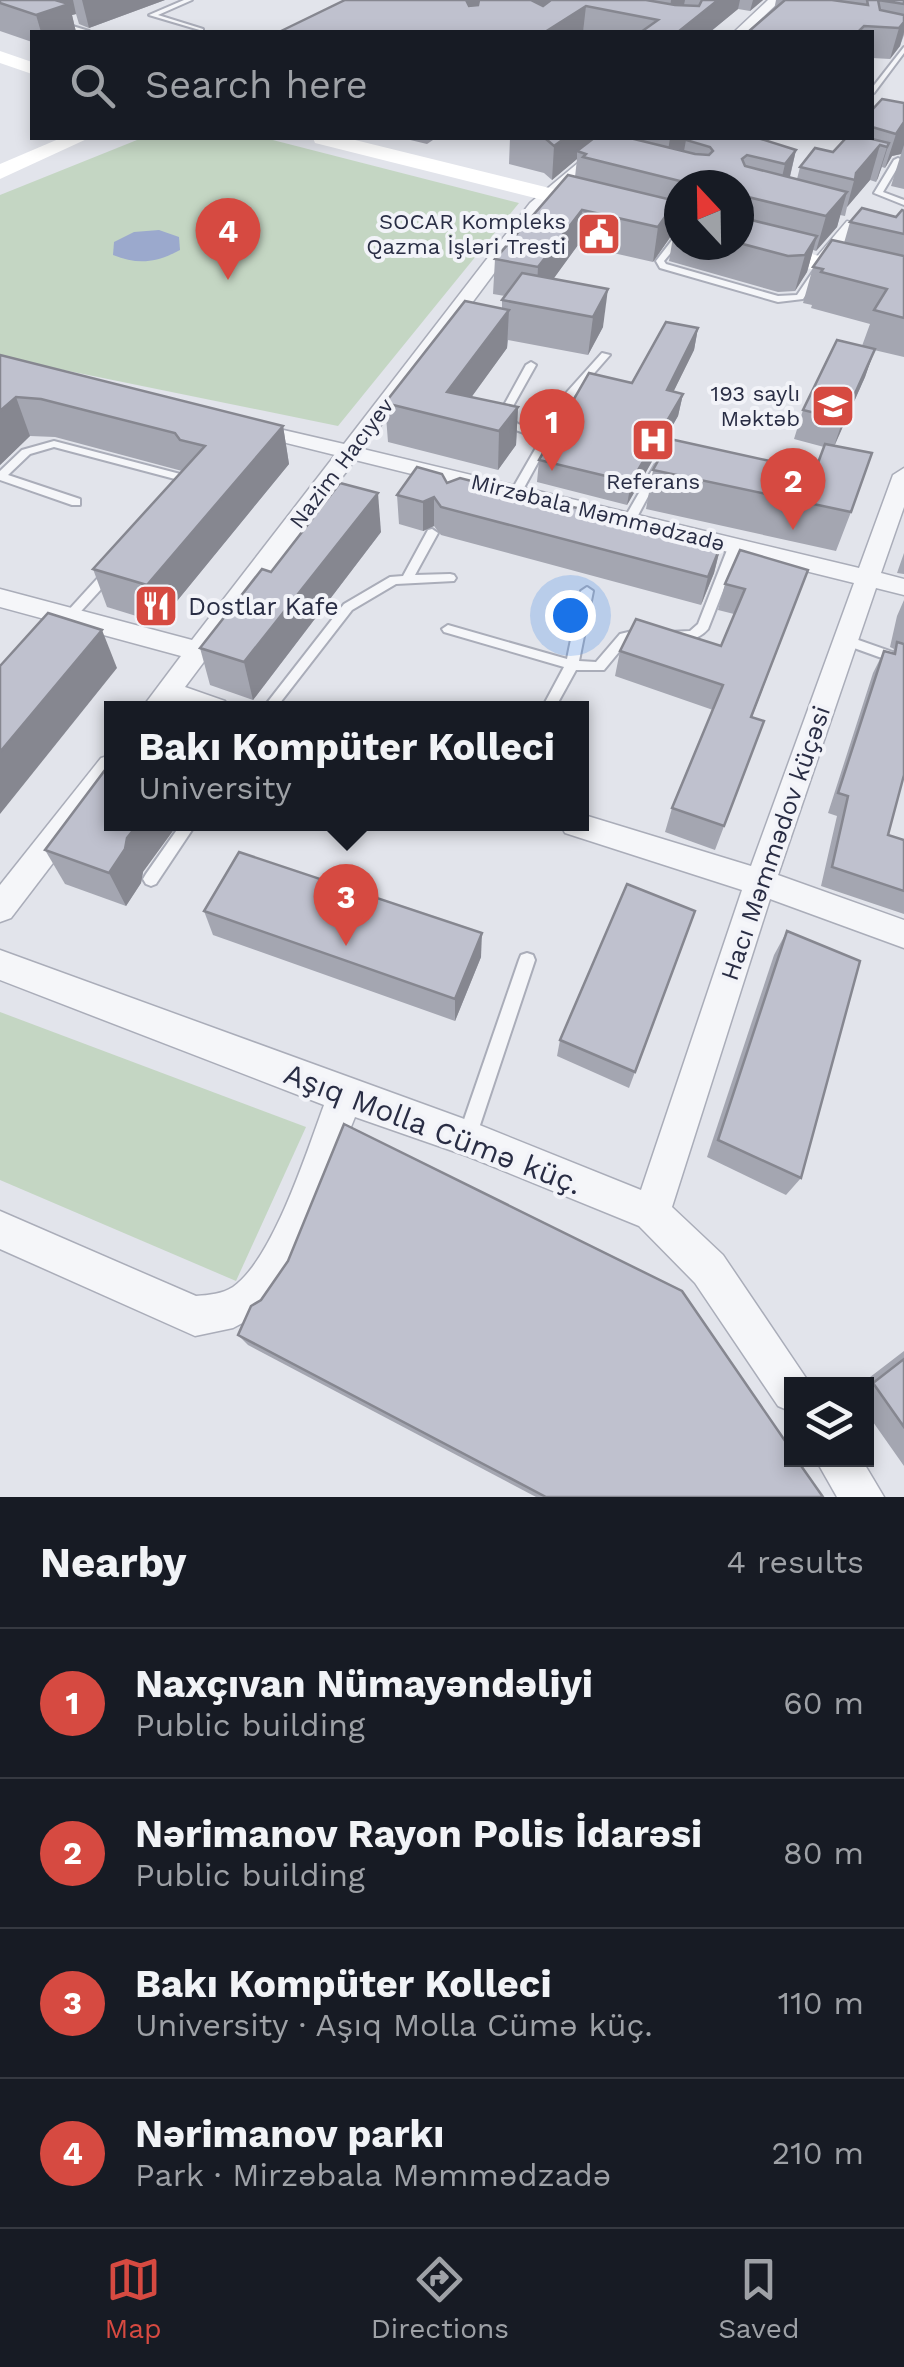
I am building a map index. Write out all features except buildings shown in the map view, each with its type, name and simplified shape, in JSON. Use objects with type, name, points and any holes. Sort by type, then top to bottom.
[{"type":"street","points":[[742,30],[775,0]]},
{"type":"street","points":[[0,46],[30,57]]},
{"type":"street","points":[[0,56],[30,67]]},
{"type":"street","points":[[1,162],[30,139]]},
{"type":"street","points":[[1,162],[72,140]]},
{"type":"street","points":[[331,140],[664,223]]},
{"type":"street","name":"Nazim Hacıyev","points":[[162,700],[548,194],[613,140]]},
{"type":"street","points":[[820,264],[851,224]]},
{"type":"street","points":[[754,247],[904,285]]},
{"type":"street","name":"Mirzəbala Məmmədzadə","points":[[234,424],[350,451],[462,486],[516,492],[904,587]]},
{"type":"street","name":"Hacı Məmmədov küçəsi","points":[[652,1213],[760,882],[904,475]]},
{"type":"street","points":[[0,598],[198,651]]},
{"type":"street","points":[[0,908],[104,775]]},
{"type":"street","points":[[589,828],[760,882],[904,934]]},
{"type":"street","name":"Aşıq Molla Cümə küç.","points":[[0,965],[467,1138],[652,1213],[709,1270],[784,1380]]},
{"type":"street","points":[[0,1230],[196,1316],[229,1312],[256,1294],[280,1255],[345,1096]]},
{"type":"street","points":[[842,1467],[862,1497]]},
{"type":"lane","points":[[189,0],[152,14],[201,30]]},
{"type":"lane","points":[[759,15],[775,18]]},
{"type":"lane","points":[[62,25],[78,19]]},
{"type":"lane","points":[[46,20],[80,30]]},
{"type":"lane","points":[[874,86],[904,50]]},
{"type":"lane","points":[[874,64],[890,68]]},
{"type":"lane","points":[[904,150],[901,161],[878,193],[904,203]]},
{"type":"lane","points":[[592,157],[611,162]]},
{"type":"lane","points":[[872,170],[889,175]]},
{"type":"lane","points":[[664,253],[660,261],[664,266],[778,299],[800,298],[820,264]]},
{"type":"lane","points":[[516,492],[570,394],[605,355]]},
{"type":"lane","points":[[532,364],[503,416],[514,426],[548,438]]},
{"type":"lane","points":[[76,502],[0,476],[26,452],[54,444],[180,476],[186,484],[185,493],[171,506]]},
{"type":"lane","points":[[630,519],[664,458]]},
{"type":"lane","points":[[408,577],[432,533]]},
{"type":"lane","points":[[448,628],[572,665],[599,667],[624,637],[699,633],[735,545]]},
{"type":"lane","points":[[69,618],[119,562]]},
{"type":"lane","points":[[274,701],[348,607],[394,580],[450,578]]},
{"type":"lane","points":[[553,701],[572,665],[587,591]]},
{"type":"lane","points":[[847,641],[904,661]]},
{"type":"lane","points":[[151,878],[184,831]]},
{"type":"lane","points":[[467,1138],[527,960]]},
{"type":"green space","points":[[137,140],[273,140],[519,203],[338,426],[0,357],[0,195]]},
{"type":"green space","points":[[0,1012],[306,1127],[236,1281],[0,1180]]},
{"type":"water","points":[[159,230],[179,237],[180,250],[147,261],[113,255],[114,242],[134,232]]},
{"type":"place","name":"SOCAR Kompleks Qazma İşləri Tresti","points":[[599,234]]},
{"type":"place","name":"Nərimanov parkı","points":[[228,280]]},
{"type":"place","name":"193 saylı Məktəb","points":[[833,406]]},
{"type":"place","name":"Referans","points":[[653,440]]},
{"type":"place","name":"Naxçıvan Nümayəndəliyi","points":[[552,471]]},
{"type":"place","name":"Nərimanov Rayon Polis İdarəsi","points":[[793,530]]},
{"type":"place","name":"Dostlar Kafe","points":[[156,606]]},
{"type":"place","name":"Bakı Kompüter Kolleci","points":[[346,946]]}]
